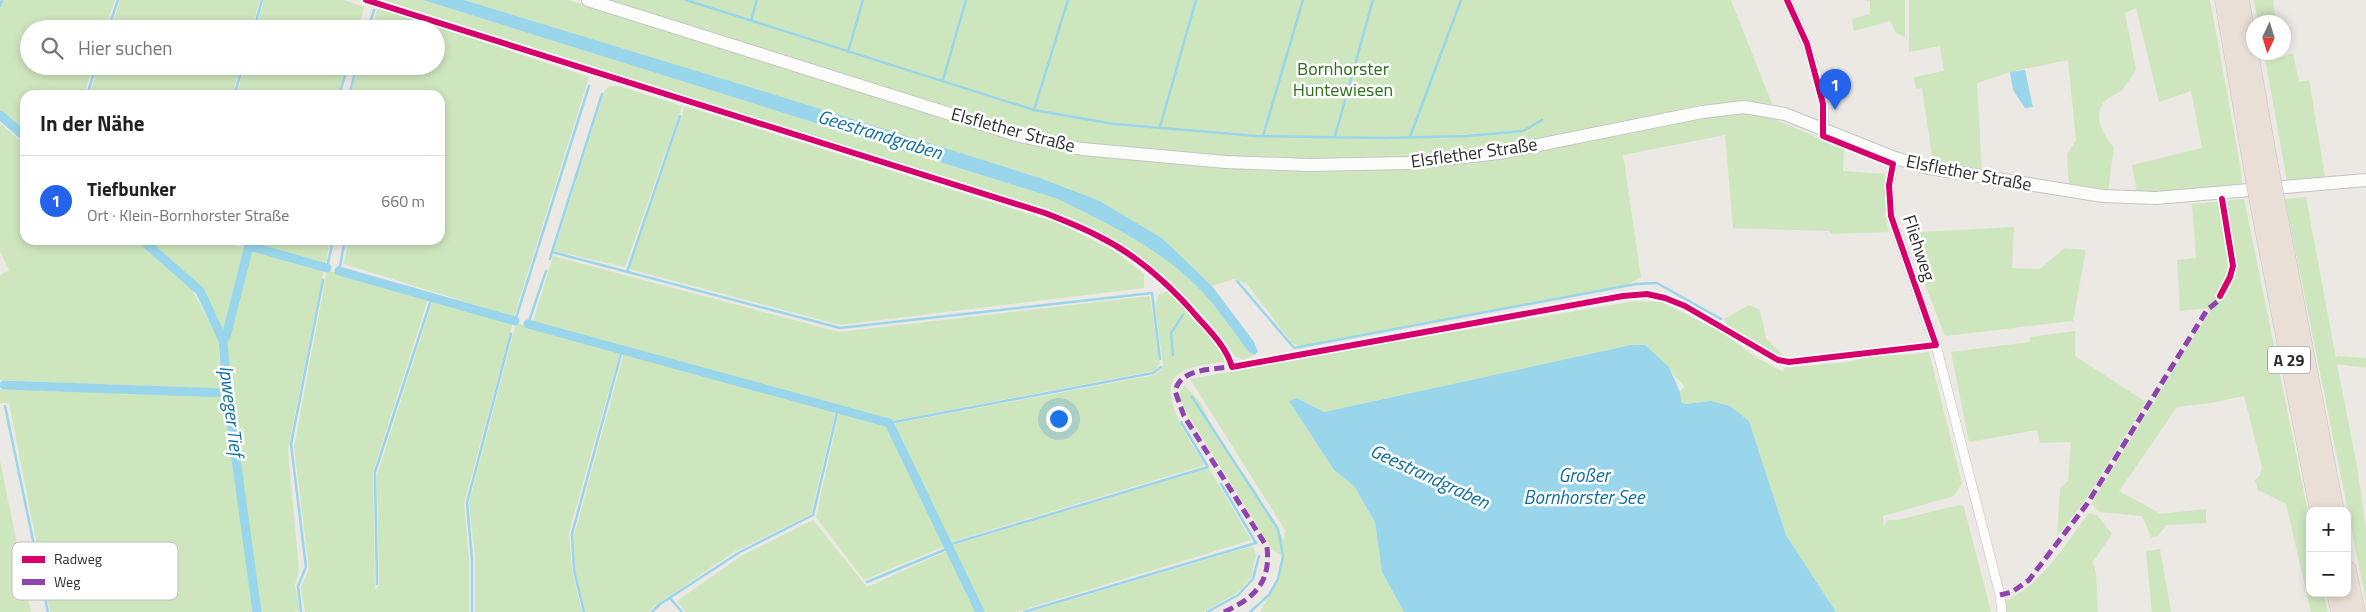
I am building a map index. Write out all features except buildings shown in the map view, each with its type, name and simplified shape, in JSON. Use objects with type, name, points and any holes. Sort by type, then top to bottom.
[{"type":"highway","name":"A 29","points":[[2224,0],[2334,507]]},
{"type":"highway","name":"A 29","points":[[2240,0],[2261,168]]},
{"type":"highway","name":"A 29","points":[[2269,208],[2318,507]]},
{"type":"highway","points":[[2351,589],[2356,612]]},
{"type":"highway","points":[[2337,597],[2340,612]]},
{"type":"main road","name":"Elsflether Straße","points":[[588,0],[1020,136],[1082,149],[1251,164],[1309,165],[1408,162],[1499,152],[1735,107],[1769,110],[1822,128],[1895,158],[1965,175],[2084,193],[2130,198],[2194,196],[2366,180]]},
{"type":"street","points":[[1788,0],[1807,44],[1823,104],[1822,128]]},
{"type":"street","name":"Fliehweg","points":[[1895,158],[1889,186],[1891,216],[1936,345],[2000,594],[2002,612]]},
{"type":"green space","points":[[3,0],[115,0],[108,20],[20,20],[20,75],[90,75],[86,90],[20,90],[20,130],[0,113],[0,9]]},
{"type":"green space","points":[[120,0],[260,0],[254,20],[114,20]]},
{"type":"green space","points":[[264,0],[344,0],[364,7],[360,20],[258,20]]},
{"type":"green space","points":[[383,0],[423,0],[1058,199],[1118,230],[1174,266],[1207,297],[1249,352],[1254,355],[1244,360],[1235,356],[1212,325],[1177,288],[1141,259],[1099,233],[1047,210]]},
{"type":"green space","points":[[464,0],[568,0],[1018,141],[1067,153],[1266,171],[1401,169],[1480,162],[1707,117],[1742,113],[1769,117],[1844,149],[1843,171],[1885,174],[1885,216],[1889,232],[1832,234],[1829,231],[1733,228],[1725,135],[1623,155],[1641,277],[1625,286],[1300,346],[1292,343],[1247,284],[1234,279],[1212,286],[1162,238],[1098,200],[1040,178]]},
{"type":"green space","name":"Bornhorster Huntewiesen","points":[[604,0],[1731,0],[1772,104],[1742,102],[1501,148],[1422,157],[1275,160],[1075,143],[1050,139]]},
{"type":"green space","points":[[1866,0],[1905,0],[1905,37],[1896,33],[1890,21],[1854,31],[1852,19],[1870,14],[1870,1]]},
{"type":"green space","points":[[1909,0],[2210,0],[2241,170],[2242,187],[2137,193],[2132,165],[2202,148],[2191,91],[2159,102],[2136,8],[2125,13],[2136,70],[2122,90],[2105,101],[2099,112],[2100,125],[2114,147],[2108,192],[2069,187],[2067,154],[2076,140],[2068,60],[2010,72],[1977,83],[1982,173],[1933,164],[1922,88],[1916,89],[1914,77],[1944,71],[1940,46],[1909,52]]},
{"type":"green space","points":[[2254,0],[2273,0],[2275,15],[2257,15]]},
{"type":"green space","points":[[378,7],[417,20],[374,20]]},
{"type":"green space","points":[[445,29],[589,77],[514,317],[344,264],[347,245],[445,245],[445,90],[352,90],[356,75],[445,75]]},
{"type":"green space","points":[[2293,53],[2299,82],[2309,80],[2325,177],[2287,181],[2265,60],[2291,60],[2291,54]]},
{"type":"green space","points":[[96,75],[238,75],[234,90],[91,90]]},
{"type":"green space","points":[[242,75],[344,75],[340,90],[238,90]]},
{"type":"green space","points":[[610,86],[618,86],[682,106],[625,267],[554,251],[605,90]]},
{"type":"green space","points":[[685,106],[1058,223],[1113,250],[1144,274],[1144,288],[840,325],[629,269]]},
{"type":"green space","points":[[0,123],[20,141],[20,245],[142,245],[192,290],[218,338],[222,389],[0,380],[0,275],[9,270],[0,251]]},
{"type":"green space","points":[[2306,197],[2336,359],[2337,356],[2366,358],[2366,368],[2337,364],[2358,472],[2366,529],[2366,601],[2351,527],[2351,507],[2347,507],[2285,199]]},
{"type":"green space","points":[[2244,199],[2307,507],[2306,590],[2286,504],[2258,490],[2255,480],[2260,475],[2262,467],[2244,396],[2211,403],[2177,407],[2119,491],[2161,514],[2206,509],[2206,523],[2166,525],[2158,536],[2151,537],[2142,516],[2100,512],[2091,504],[2210,311],[2207,308],[2180,311],[2177,260],[2196,258],[2192,204]]},
{"type":"green space","points":[[2014,227],[2012,268],[2040,269],[2065,248],[2086,250],[2073,321],[1945,336],[1905,233]]},
{"type":"green space","points":[[152,245],[234,245],[244,248],[225,333],[221,331],[200,287]]},
{"type":"green space","points":[[257,245],[329,245],[326,263]]},
{"type":"green space","points":[[256,250],[324,269],[288,449],[299,571],[295,585],[299,610],[295,612],[260,612],[229,387],[225,344],[249,254]]},
{"type":"green space","points":[[553,256],[839,332],[1150,296],[1160,365],[1153,371],[892,421],[533,322]]},
{"type":"green space","points":[[327,270],[428,299],[373,472],[375,590],[379,585],[377,475],[433,300],[513,322],[464,504],[469,559],[469,612],[305,612],[301,587],[309,569],[294,447]]},
{"type":"green space","points":[[1168,291],[1209,334],[1227,361],[1186,369],[1176,376],[1171,385],[1171,395],[1179,421],[1205,465],[951,542],[893,424],[1155,375],[1162,369],[1163,364],[1155,306],[1159,294]]},
{"type":"green space","points":[[1636,301],[1662,302],[1721,332],[1756,357],[1783,372],[1784,368],[1848,362],[1874,355],[1908,355],[1929,352],[1962,483],[1954,496],[1883,516],[1884,527],[1887,520],[1898,520],[1959,505],[1964,507],[1991,612],[1836,612],[1786,535],[1749,421],[1711,401],[1685,404],[1681,402],[1680,392],[1684,386],[1669,367],[1631,345],[1324,412],[1297,398],[1289,401],[1334,470],[1354,486],[1375,522],[1382,572],[1404,612],[1260,612],[1278,579],[1283,556],[1273,551],[1189,416],[1178,395],[1184,385],[1201,403],[1218,440],[1254,488],[1284,541],[1285,530],[1190,379],[1375,345]]},
{"type":"green space","points":[[1749,305],[1760,310],[1766,338],[1783,355],[1773,355],[1729,329],[1724,319]]},
{"type":"green space","points":[[516,323],[620,352],[569,532],[572,570],[582,612],[475,612],[475,557],[469,503]]},
{"type":"green space","points":[[2075,331],[2075,356],[2146,402],[2086,499],[2057,536],[2060,488],[2068,481],[2071,442],[2040,443],[2037,430],[1969,442],[1951,352],[2030,342],[2030,337]]},
{"type":"green space","points":[[624,352],[836,411],[811,514],[734,552],[656,605],[649,612],[585,612],[575,569],[574,536]]},
{"type":"green space","points":[[0,389],[223,395],[253,612],[50,612],[48,600],[178,600],[178,542],[36,542],[9,403],[0,403]]},
{"type":"green space","points":[[839,412],[887,425],[945,546],[864,580],[816,517]]},
{"type":"green space","points":[[0,461],[17,542],[12,542],[12,600],[29,600],[31,612],[0,612]]},
{"type":"green space","points":[[1209,468],[1251,540],[1016,612],[982,612],[951,546]]},
{"type":"green space","points":[[2089,513],[2097,515],[2112,534],[2093,562],[2096,573],[2098,612],[2006,612],[2005,601],[2018,594],[2042,574]]},
{"type":"green space","points":[[813,520],[867,587],[947,551],[977,612],[686,612],[677,601],[741,556]]},
{"type":"green space","points":[[1253,546],[1256,556],[1251,578],[1237,593],[1203,612],[1030,612]]},
{"type":"green space","points":[[2160,549],[2171,612],[2152,612],[2146,551]]},
{"type":"green space","points":[[2308,597],[2325,597],[2328,612],[2311,612]]},
{"type":"water","name":"Geestrandgraben","points":[[423,0],[464,0],[1040,178],[1098,200],[1162,238],[1212,286],[1254,342],[1258,352],[1254,355],[1249,352],[1207,297],[1174,266],[1118,230],[1058,199]]},
{"type":"water","points":[[2025,70],[2033,107],[2025,108],[2013,90],[2010,72]]},
{"type":"water","name":"Großer Bornhorster See","points":[[1631,345],[1645,345],[1669,367],[1680,392],[1681,402],[1685,404],[1711,401],[1730,406],[1749,421],[1786,535],[1836,612],[1404,612],[1382,572],[1375,522],[1354,486],[1334,470],[1289,401],[1297,398],[1324,412]]},
{"type":"waterway","points":[[0,6],[2,0]]},
{"type":"waterway","points":[[111,20],[118,0]]},
{"type":"waterway","points":[[256,20],[262,0]]},
{"type":"waterway","points":[[686,0],[1034,110],[1114,124],[1256,136],[1385,138],[1467,136],[1523,131],[1542,120]]},
{"type":"waterway","points":[[751,21],[757,0]]},
{"type":"waterway","points":[[848,52],[863,0]]},
{"type":"waterway","points":[[943,80],[966,0]]},
{"type":"waterway","points":[[1034,110],[1068,0]]},
{"type":"waterway","points":[[1160,127],[1196,0]]},
{"type":"waterway","points":[[1263,136],[1303,0]]},
{"type":"waterway","points":[[1335,136],[1373,0]]},
{"type":"waterway","points":[[1410,137],[1461,0]]},
{"type":"waterway","points":[[371,20],[374,10]]},
{"type":"waterway","points":[[89,90],[93,75]]},
{"type":"waterway","points":[[236,90],[240,75]]},
{"type":"waterway","points":[[341,90],[345,75]]},
{"type":"waterway","points":[[350,90],[355,75]]},
{"type":"waterway","points":[[515,321],[589,86]]},
{"type":"waterway","points":[[552,252],[602,94]]},
{"type":"waterway","name":"Ipweger Tief","points":[[0,115],[20,133]]},
{"type":"waterway","points":[[627,272],[680,116]]},
{"type":"waterway","name":"Ipweger Tief","points":[[148,245],[200,291],[223,340],[227,393],[257,612]]},
{"type":"waterway","points":[[327,268],[332,245]]},
{"type":"waterway","points":[[339,271],[344,245]]},
{"type":"waterway","points":[[223,340],[226,337],[249,246],[327,268]]},
{"type":"waterway","points":[[550,259],[552,252],[840,328],[1152,293],[1160,359]]},
{"type":"waterway","points":[[339,271],[515,321]]},
{"type":"waterway","points":[[528,324],[546,271]]},
{"type":"waterway","points":[[301,612],[298,586],[306,567],[291,444],[323,280]]},
{"type":"waterway","points":[[1237,281],[1294,348],[1636,284],[1657,283],[1721,319]]},
{"type":"waterway","points":[[377,584],[375,472],[432,297]]},
{"type":"waterway","points":[[1173,355],[1171,333],[1183,315]]},
{"type":"waterway","points":[[528,324],[889,423],[980,612]]},
{"type":"waterway","points":[[472,612],[472,559],[467,503],[511,334]]},
{"type":"waterway","points":[[584,612],[574,570],[572,534],[622,350]]},
{"type":"waterway","points":[[889,423],[1153,373],[1161,367]]},
{"type":"waterway","points":[[4,385],[227,393]]},
{"type":"waterway","points":[[1192,397],[1278,529],[1283,556],[1278,579],[1269,595],[1250,612]]},
{"type":"waterway","points":[[5,406],[33,542]]},
{"type":"waterway","points":[[652,612],[660,604],[740,552],[813,515],[838,409]]},
{"type":"waterway","points":[[948,545],[1208,467],[1181,422]]},
{"type":"waterway","points":[[1024,612],[1256,543],[1221,484]]},
{"type":"waterway","points":[[867,582],[949,548]]},
{"type":"waterway","points":[[1207,612],[1238,595],[1253,579],[1259,556]]},
{"type":"waterway","points":[[670,598],[682,612]]},
{"type":"waterway","points":[[45,600],[48,612]]},
{"type":"marked path","points":[[2000,595],[2012,592],[2029,580],[2087,504],[2207,310],[2218,301],[2222,293]]},
{"type":"marked path","points":[[1224,612],[1244,601],[1259,587],[1266,570],[1268,559],[1267,547],[1184,416],[1175,391],[1178,383],[1191,374],[1209,369],[1235,366]]},
{"type":"cycle path","points":[[366,0],[430,20]]},
{"type":"cycle path","points":[[445,25],[1045,213],[1072,224],[1126,252],[1166,284],[1214,336],[1227,354],[1232,367],[1623,296],[1647,294],[1665,298],[1685,306],[1778,360],[1789,362],[1936,345],[1891,216],[1889,185],[1893,164],[1823,136],[1823,104],[1807,44],[1787,0]]},
{"type":"cycle path","points":[[2220,296],[2230,277],[2233,266],[2222,199]]},
{"type":"place","name":"Tiefbunker","points":[[1835,110]]}]
